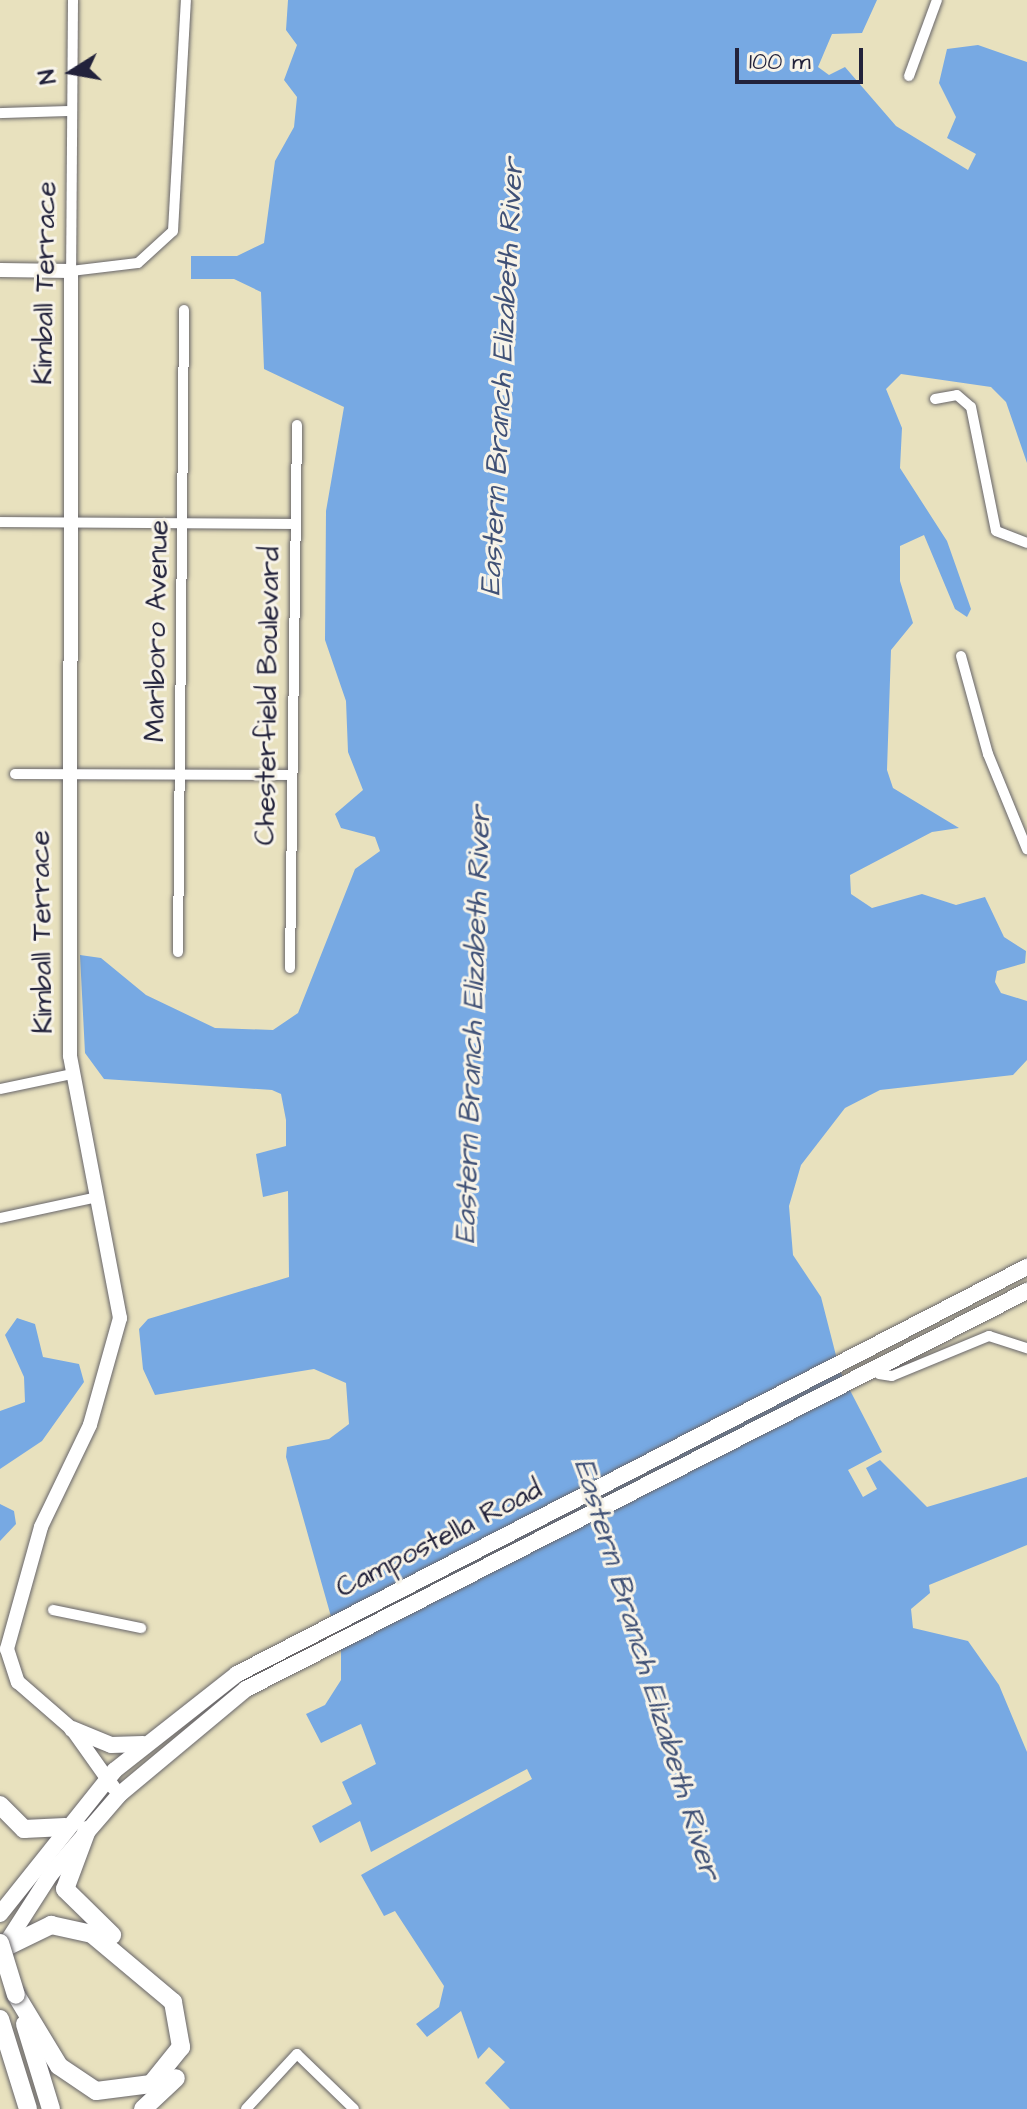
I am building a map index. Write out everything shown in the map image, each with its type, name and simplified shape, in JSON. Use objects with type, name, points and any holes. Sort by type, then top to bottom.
[{"type":"highway","points":[[0,1805],[24,1829],[65,1827]]},
{"type":"highway","points":[[87,1830],[65,1874],[68,1897],[172,1984],[193,2022],[185,2067],[143,2109]]},
{"type":"highway","points":[[16,1995],[59,2066],[96,2091],[151,2084],[181,2047],[173,2002],[92,1934],[51,1925],[1,1948],[51,2109]]},
{"type":"highway","points":[[0,2020],[26,2109]]},
{"type":"main road","name":"Campostella Road","points":[[0,1914],[65,1827],[143,1744],[263,1659],[1027,1267]]},
{"type":"main road","name":"Campostella Road","points":[[1,1948],[87,1830],[120,1794],[156,1759],[271,1674],[1027,1291]]},
{"type":"main road","points":[[72,1729],[111,1745],[143,1744]]},
{"type":"street","name":"Kimball Terrace","points":[[73,0],[67,774],[72,1074],[119,1298],[117,1334],[90,1425],[48,1507],[7,1649],[18,1682],[72,1729],[106,1780],[120,1794]]},
{"type":"street","points":[[0,270],[71,271],[138,263],[173,231],[186,0]]},
{"type":"street","points":[[909,76],[937,0]]},
{"type":"street","points":[[0,113],[72,111]]},
{"type":"street","name":"Marlboro Avenue","points":[[178,952],[184,310]]},
{"type":"street","points":[[935,399],[951,394],[967,402],[999,535],[1027,543]]},
{"type":"street","name":"Chesterfield Boulevard","points":[[290,968],[290,775],[297,425]]},
{"type":"street","points":[[0,522],[294,524]]},
{"type":"street","points":[[961,656],[997,781],[1026,842]]},
{"type":"street","points":[[15,774],[290,775]]},
{"type":"street","points":[[0,1089],[72,1074]]},
{"type":"street","points":[[0,1218],[97,1197]]},
{"type":"street","points":[[879,1374],[892,1376],[989,1336],[1027,1348]]},
{"type":"street","points":[[53,1610],[141,1628]]},
{"type":"street","points":[[246,2109],[297,2054],[354,2109]]},
{"type":"water","name":"Eastern Branch Elizabeth River","points":[[288,0],[877,0],[862,33],[832,34],[818,67],[829,75],[845,67],[896,126],[968,170],[976,154],[947,138],[956,117],[939,83],[947,49],[978,45],[1027,62],[1027,463],[1006,402],[991,387],[901,374],[886,389],[902,428],[900,468],[947,541],[971,609],[967,617],[955,609],[924,535],[900,546],[900,581],[913,623],[891,650],[887,770],[893,788],[959,828],[932,832],[850,875],[851,894],[872,908],[922,894],[956,905],[985,897],[1004,937],[1026,951],[1025,963],[997,971],[995,982],[1001,993],[1027,1001],[1027,1060],[1013,1075],[880,1090],[845,1108],[801,1165],[789,1206],[793,1255],[821,1297],[840,1371],[882,1452],[848,1470],[863,1497],[877,1489],[866,1468],[880,1460],[927,1507],[1027,1477],[1027,1545],[929,1585],[930,1593],[911,1609],[913,1628],[968,1641],[999,1685],[1027,1752],[1027,2109],[510,2109],[485,2083],[505,2062],[489,2047],[478,2059],[461,2011],[427,2037],[416,2024],[439,2007],[444,1986],[395,1911],[384,1916],[361,1875],[532,1779],[527,1769],[371,1852],[360,1821],[320,1843],[312,1826],[352,1804],[342,1782],[376,1764],[361,1724],[321,1743],[306,1714],[325,1705],[341,1680],[341,1652],[286,1457],[287,1447],[329,1439],[349,1424],[346,1383],[314,1369],[155,1395],[143,1369],[139,1329],[148,1319],[289,1277],[288,1191],[263,1197],[256,1154],[286,1146],[286,1120],[281,1094],[272,1090],[104,1079],[85,1053],[80,955],[101,958],[146,995],[215,1028],[273,1030],[298,1013],[355,869],[380,851],[375,837],[341,828],[335,814],[363,790],[348,752],[346,701],[325,640],[326,511],[344,407],[264,369],[261,292],[234,279],[191,279],[191,256],[237,256],[264,243],[275,161],[294,127],[297,97],[284,80],[297,45],[286,30]]},
{"type":"water","points":[[17,1318],[35,1324],[43,1357],[79,1364],[84,1382],[42,1441],[0,1469],[0,1411],[25,1402],[24,1377],[5,1335]]},
{"type":"water","points":[[0,1504],[14,1511],[16,1524],[0,1541]]}]
